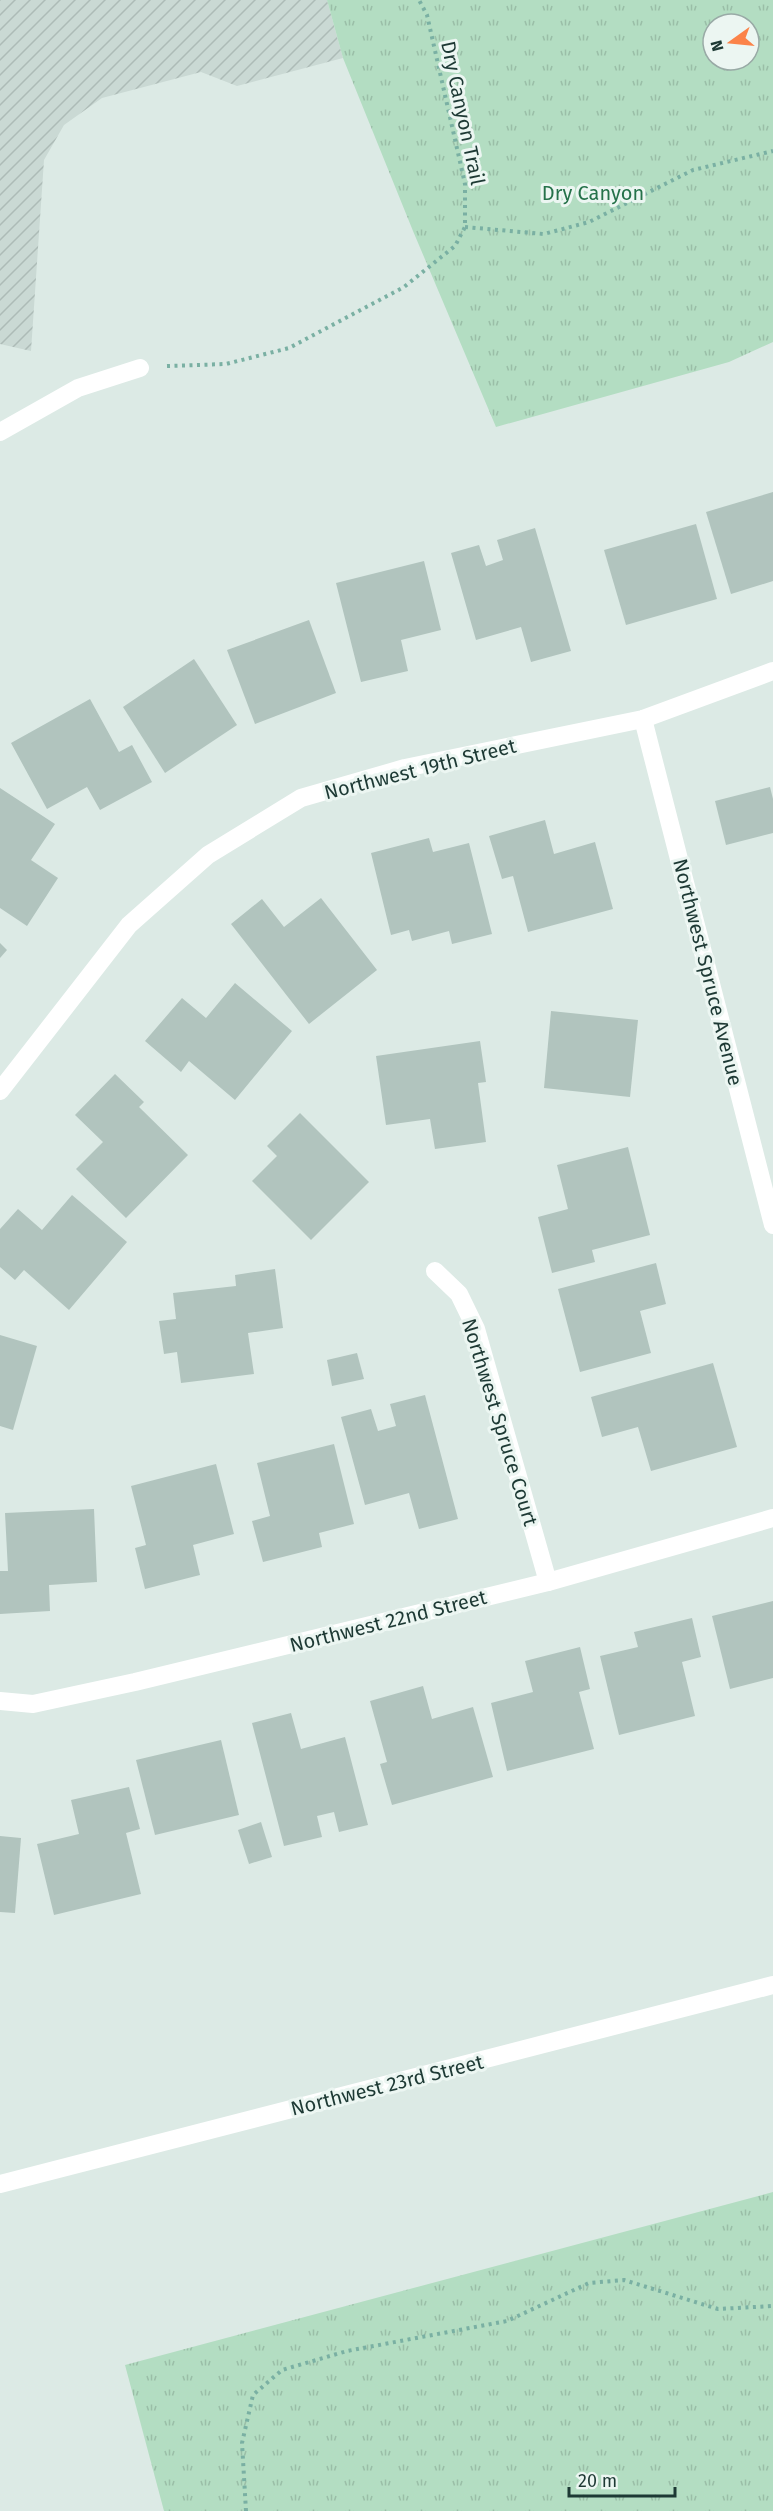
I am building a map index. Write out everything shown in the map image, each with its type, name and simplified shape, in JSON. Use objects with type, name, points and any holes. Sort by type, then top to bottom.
[{"type":"street","points":[[0,432],[78,388],[140,368]]},
{"type":"street","name":"Northwest 19th Street","points":[[0,1091],[129,925],[208,855],[301,798],[405,768],[643,719],[773,670]]},
{"type":"street","name":"Northwest Spruce Avenue","points":[[643,719],[773,1225]]},
{"type":"street","name":"Northwest Spruce Court","points":[[435,1271],[459,1294],[476,1329],[548,1582]]},
{"type":"street","name":"Northwest 22nd Street","points":[[0,1701],[33,1704],[135,1682],[548,1582],[773,1518]]},
{"type":"street","name":"Northwest 23rd Street","points":[[0,2184],[773,1985]]},
{"type":"path","name":"Dry Canyon Trail","points":[[418,0],[427,15],[465,184],[465,227]]},
{"type":"path","points":[[140,368],[226,364],[289,348],[404,287],[455,246],[465,227],[544,234],[589,222],[693,170],[773,151]]},
{"type":"path","points":[[246,2511],[242,2443],[253,2395],[282,2370],[347,2351],[507,2321],[589,2283],[624,2280],[718,2309],[773,2306]]},
{"type":"shaded area","points":[[0,0],[327,0],[343,58],[237,86],[201,72],[102,98],[64,125],[44,160],[31,351],[0,344]]},
{"type":"green space","name":"Dry Canyon","points":[[327,0],[773,0],[773,342],[729,362],[496,427],[343,58]]},
{"type":"green space","points":[[773,2192],[773,2511],[164,2511],[125,2365]]},
{"type":"building","points":[[773,492],[773,581],[731,594],[706,512]]},
{"type":"building","points":[[696,524],[717,599],[626,625],[604,550]]},
{"type":"building","points":[[535,528],[571,651],[531,662],[521,627],[476,640],[451,553],[479,545],[486,566],[503,560],[497,540]]},
{"type":"building","points":[[424,561],[441,630],[401,640],[408,671],[361,682],[336,583]]},
{"type":"building","points":[[309,620],[336,693],[255,724],[227,650]]},
{"type":"building","points":[[194,659],[237,725],[165,773],[123,707]]},
{"type":"building","points":[[90,699],[119,752],[132,745],[152,782],[100,810],[87,787],[47,809],[11,743]]},
{"type":"building","points":[[770,787],[773,799],[773,833],[726,845],[715,801]]},
{"type":"building","points":[[0,788],[55,824],[31,860],[58,878],[27,926],[0,908]]},
{"type":"building","points":[[545,820],[554,854],[595,842],[613,909],[528,932],[513,876],[502,879],[489,836]]},
{"type":"building","points":[[429,838],[433,852],[469,843],[492,934],[452,944],[449,931],[412,941],[409,930],[391,935],[371,853]]},
{"type":"building","points":[[321,898],[377,970],[309,1024],[231,924],[262,899],[284,927]]},
{"type":"building","points":[[0,943],[7,950],[0,958]]},
{"type":"building","points":[[235,983],[292,1031],[235,1100],[189,1061],[181,1072],[145,1041],[182,998],[206,1018]]},
{"type":"building","points":[[551,1011],[638,1020],[630,1097],[544,1088]]},
{"type":"building","points":[[480,1041],[486,1082],[478,1083],[486,1142],[435,1149],[430,1119],[386,1125],[376,1056]]},
{"type":"building","points":[[115,1074],[144,1102],[139,1107],[188,1155],[126,1218],[76,1169],[103,1142],[75,1115]]},
{"type":"building","points":[[300,1113],[369,1182],[311,1240],[252,1181],[277,1156],[267,1146]]},
{"type":"building","points":[[628,1147],[650,1235],[592,1250],[595,1262],[552,1273],[538,1217],[568,1209],[557,1165]]},
{"type":"building","points":[[72,1195],[127,1242],[69,1310],[24,1270],[15,1280],[0,1267],[0,1229],[18,1209],[42,1230]]},
{"type":"building","points":[[656,1263],[666,1304],[640,1311],[651,1353],[580,1372],[558,1289]]},
{"type":"building","points":[[275,1269],[283,1328],[248,1333],[254,1374],[181,1383],[177,1352],[164,1354],[159,1321],[176,1319],[173,1293],[236,1286],[235,1275]]},
{"type":"building","points":[[0,1335],[37,1346],[13,1430],[0,1426]]},
{"type":"building","points":[[357,1353],[364,1379],[332,1386],[327,1360]]},
{"type":"building","points":[[713,1363],[737,1447],[651,1471],[638,1427],[602,1437],[591,1397]]},
{"type":"building","points":[[425,1395],[458,1519],[419,1529],[409,1493],[365,1505],[341,1417],[371,1409],[378,1431],[396,1426],[390,1404]]},
{"type":"building","points":[[334,1444],[354,1524],[319,1533],[322,1547],[263,1562],[252,1521],[270,1516],[257,1463]]},
{"type":"building","points":[[216,1464],[234,1534],[193,1545],[200,1575],[145,1589],[135,1548],[146,1545],[131,1486]]},
{"type":"building","points":[[94,1509],[97,1582],[49,1585],[50,1611],[0,1614],[0,1571],[8,1571],[5,1513]]},
{"type":"building","points":[[773,1601],[773,1678],[730,1689],[712,1616]]},
{"type":"building","points":[[692,1618],[701,1657],[682,1662],[695,1716],[619,1735],[600,1656],[638,1647],[634,1632]]},
{"type":"building","points":[[580,1647],[590,1689],[579,1692],[594,1749],[507,1771],[491,1703],[533,1692],[525,1661]]},
{"type":"building","points":[[423,1686],[432,1719],[473,1707],[493,1777],[392,1805],[380,1764],[387,1762],[370,1701]]},
{"type":"building","points":[[291,1713],[301,1749],[345,1737],[368,1825],[339,1832],[334,1812],[317,1816],[322,1837],[284,1846],[252,1723]]},
{"type":"building","points":[[221,1740],[239,1815],[155,1835],[136,1760]]},
{"type":"building","points":[[129,1787],[140,1829],[126,1833],[141,1894],[54,1915],[37,1844],[79,1834],[71,1800]]},
{"type":"building","points":[[261,1822],[272,1857],[249,1864],[238,1830]]},
{"type":"building","points":[[0,1836],[21,1838],[15,1913],[0,1912]]}]
